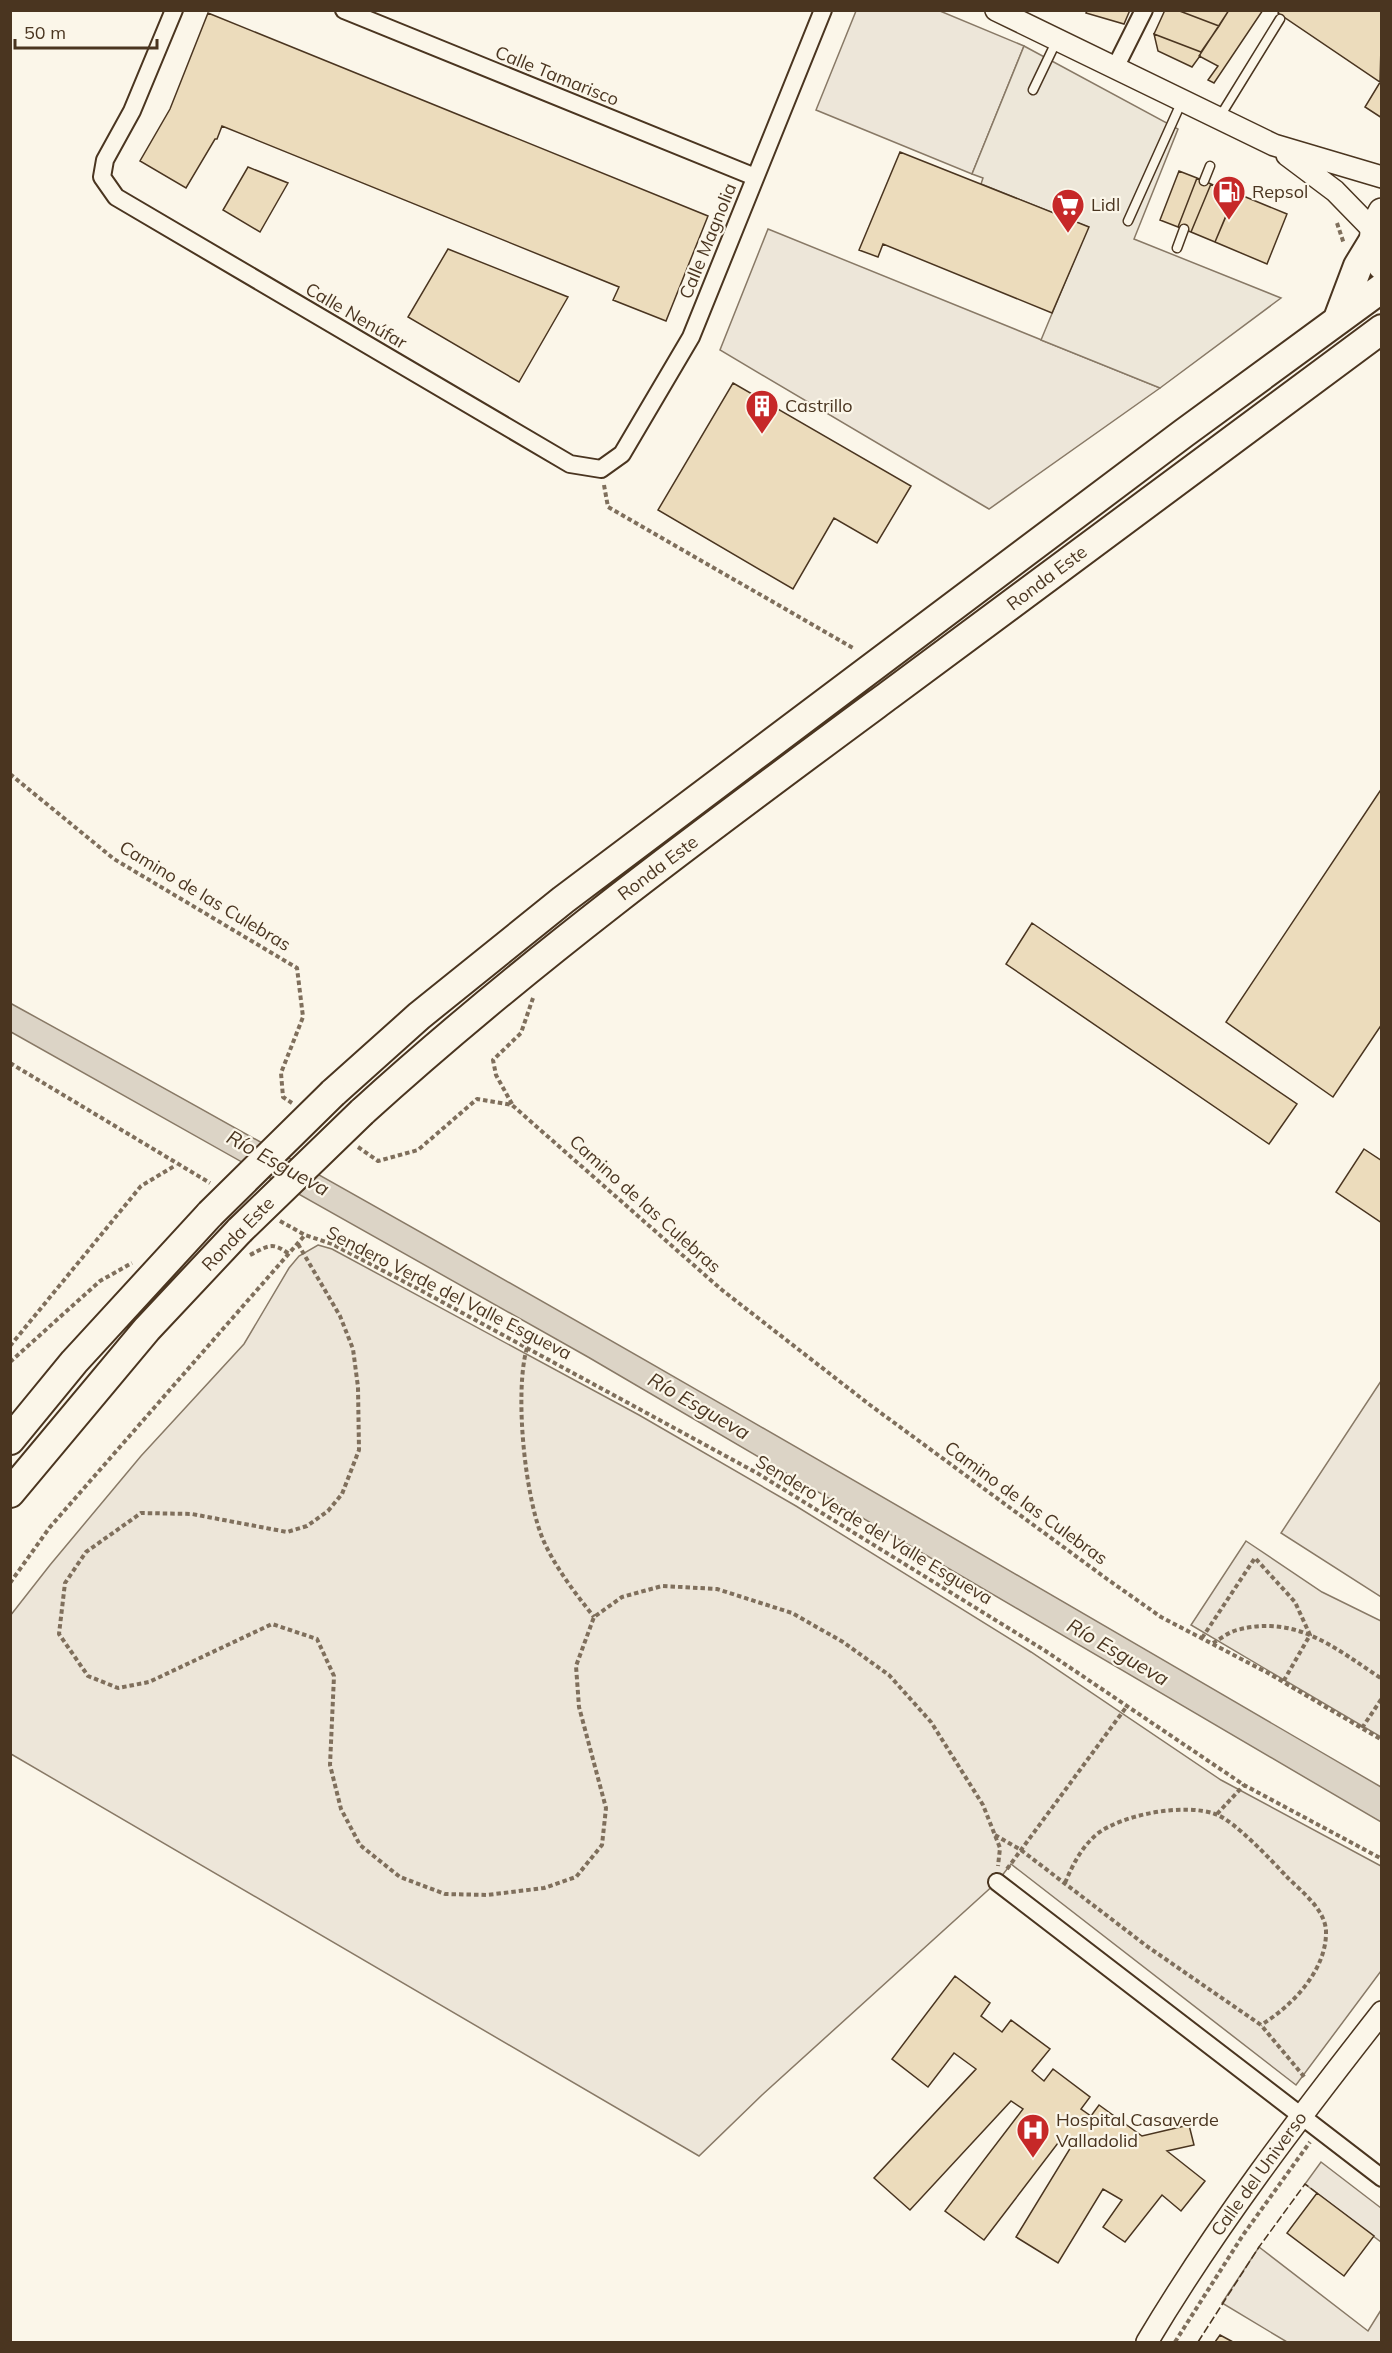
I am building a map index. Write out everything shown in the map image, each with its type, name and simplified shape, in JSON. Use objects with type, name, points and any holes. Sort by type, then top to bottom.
[{"type":"highway","points":[[1338,319],[1358,266],[1377,238]]},
{"type":"highway","name":"Ronda Este","points":[[10,1440],[74,1362],[210,1214],[333,1093],[419,1016],[563,900],[1382,288]]},
{"type":"highway","name":"Ronda Este","points":[[10,1493],[147,1329],[240,1230],[362,1112],[435,1046],[564,939],[722,818],[1382,329]]},
{"type":"highway","points":[[1339,360],[1363,362],[1382,355]]},
{"type":"street","name":"Calle Nenúfar","points":[[174,10],[132,111],[105,160],[102,177],[116,196],[147,217],[570,464],[601,470]]},
{"type":"street","name":"Calle Tamarisco","points":[[344,10],[755,177]]},
{"type":"street","name":"Calle Magnolia","points":[[601,470],[622,454],[691,337],[823,10]]},
{"type":"street","points":[[996,10],[1274,146],[1335,190],[1377,238]]},
{"type":"street","points":[[1115,68],[1143,10]]},
{"type":"street","points":[[1274,146],[1382,177]]},
{"type":"street","points":[[997,1882],[1382,2178]]},
{"type":"street","name":"Calle del Universo","points":[[1147,2343],[1203,2252],[1301,2116],[1382,2012]]},
{"type":"lane","points":[[1219,118],[1280,19]]},
{"type":"lane","points":[[1033,90],[1057,40]]},
{"type":"lane","points":[[1128,221],[1182,101]]},
{"type":"lane","points":[[1204,181],[1210,166]]},
{"type":"lane","points":[[1177,248],[1184,229]]},
{"type":"path","points":[[601,470],[608,507],[853,648]]},
{"type":"path","name":"Camino de las Culebras","points":[[10,774],[114,859],[297,968],[303,1017],[281,1074],[283,1097],[293,1103]]},
{"type":"path","points":[[512,1104],[496,1075],[493,1060],[521,1033],[535,992]]},
{"type":"path","points":[[10,1063],[141,1140],[176,1165],[141,1186],[10,1346]]},
{"type":"path","points":[[350,1142],[378,1161],[418,1150],[477,1099],[512,1104]]},
{"type":"path","name":"Camino de las Culebras","points":[[512,1104],[740,1305],[870,1405],[1107,1579],[1161,1617],[1283,1682],[1382,1740]]},
{"type":"path","name":"Sendero Verde del Valle Esgueva","points":[[298,1244],[305,1235],[332,1244],[527,1347],[757,1473],[1044,1650],[1244,1785],[1382,1859]]},
{"type":"path","points":[[10,1583],[50,1527],[298,1244],[340,1316],[353,1349],[358,1387],[359,1450],[342,1494],[328,1512],[307,1526],[287,1532],[192,1514],[141,1513],[86,1552],[65,1583],[59,1634],[88,1676],[118,1688],[148,1682],[272,1624],[317,1639],[334,1676],[330,1765],[340,1809],[360,1845],[400,1877],[445,1894],[487,1895],[544,1888],[576,1877],[602,1845],[606,1808],[579,1707],[576,1666],[594,1617],[622,1597],[662,1586],[717,1589],[792,1613],[843,1642],[889,1675],[937,1732],[983,1805],[1000,1848],[997,1882]]},
{"type":"path","points":[[245,1258],[269,1245],[279,1246],[289,1254]]},
{"type":"path","points":[[10,1362],[100,1281],[140,1259]]},
{"type":"path","points":[[527,1347],[522,1405],[532,1508],[544,1542],[564,1579],[594,1617]]},
{"type":"path","points":[[1202,1638],[1255,1558],[1295,1602],[1310,1635]]},
{"type":"path","points":[[1213,1644],[1235,1630],[1265,1625],[1295,1628],[1335,1648],[1382,1679]]},
{"type":"path","points":[[1283,1682],[1310,1635]]},
{"type":"path","points":[[1362,1728],[1382,1698]]},
{"type":"path","points":[[997,1882],[1127,1706]]},
{"type":"path","points":[[1217,1814],[1244,1785]]},
{"type":"path","points":[[1065,1883],[1076,1856],[1098,1834],[1122,1821],[1156,1813],[1193,1809],[1217,1814],[1248,1838],[1320,1911],[1326,1930],[1322,1956],[1311,1977],[1277,2015],[1261,2025]]},
{"type":"path","points":[[994,1834],[1021,1850],[1148,1947],[1261,2025],[1306,2079],[1320,2091]]},
{"type":"path","name":"Calle del Universo","points":[[1175,2343],[1243,2235],[1319,2130]]},
{"type":"shaded area","points":[[856,11],[940,11],[1024,46],[972,174],[816,110]]},
{"type":"shaded area","points":[[1024,46],[1178,129],[1134,239],[1281,298],[1160,388],[1041,340],[1088,227],[981,184],[983,178],[972,174]]},
{"type":"shaded area","points":[[768,229],[1160,388],[989,509],[720,350]]},
{"type":"shaded area","points":[[318,1245],[332,1249],[639,1415],[796,1506],[1031,1652],[1221,1780],[1381,1866],[1381,1971],[1296,2085],[1011,1864],[997,1882],[762,2095],[699,2156],[11,1754],[10,1616],[141,1456],[244,1344],[289,1268],[299,1256]]},
{"type":"shaded area","points":[[1381,1381],[1381,1597],[1281,1533]]},
{"type":"shaded area","points":[[1246,1541],[1322,1592],[1381,1621],[1381,1737],[1191,1625]]},
{"type":"shaded area","points":[[1321,2162],[1381,2208],[1381,2242],[1305,2184]]},
{"type":"shaded area","points":[[1259,2247],[1368,2331],[1381,2310],[1381,2342],[1287,2342],[1222,2303]]},
{"type":"water","name":"Río Esgueva","points":[[10,1003],[355,1195],[870,1489],[1381,1787],[1381,1822],[588,1357],[11,1032]]},
{"type":"building","points":[[1087,10],[1130,10],[1124,24],[1086,13]]},
{"type":"building","points":[[1165,10],[1177,10],[1219,26],[1201,52],[1154,34]]},
{"type":"building","points":[[1177,10],[1229,10],[1219,26]]},
{"type":"building","points":[[1229,10],[1263,10],[1214,83],[1208,80],[1218,66],[1199,56]]},
{"type":"building","points":[[1280,10],[1382,10],[1380,82],[1278,13]]},
{"type":"building","points":[[208,13],[708,216],[666,321],[613,300],[619,287],[222,126],[217,139],[186,188],[140,161],[170,109]]},
{"type":"building","points":[[1154,34],[1201,52],[1200,56],[1192,67],[1158,51]]},
{"type":"building","points":[[1382,79],[1382,118],[1365,107]]},
{"type":"building","points":[[900,152],[1089,227],[1052,313],[883,244],[878,257],[859,250]]},
{"type":"building","points":[[248,167],[288,183],[260,232],[223,210]]},
{"type":"building","points":[[1179,171],[1197,178],[1178,227],[1160,220]]},
{"type":"building","points":[[1197,178],[1211,184],[1191,232],[1178,227]]},
{"type":"building","points":[[1211,184],[1235,194],[1215,242],[1191,232]]},
{"type":"building","points":[[1236,193],[1287,214],[1267,264],[1215,242]]},
{"type":"building","points":[[448,249],[568,297],[519,382],[408,317]]},
{"type":"building","name":"Castrillo","points":[[733,383],[911,486],[877,543],[834,518],[793,589],[658,510]]},
{"type":"building","points":[[1382,788],[1382,1024],[1333,1097],[1226,1022]]},
{"type":"building","points":[[1032,923],[1297,1104],[1269,1144],[1006,964]]},
{"type":"building","points":[[1364,1149],[1382,1161],[1382,1223],[1336,1192]]},
{"type":"building","points":[[955,1976],[990,2003],[981,2016],[1002,2032],[1011,2020],[1050,2049],[1032,2071],[1044,2081],[1053,2069],[1090,2097],[1081,2109],[1091,2116],[1099,2105],[1142,2136],[1189,2125],[1194,2145],[1167,2151],[1205,2181],[1181,2211],[1162,2195],[1125,2242],[1103,2227],[1122,2200],[1103,2189],[1058,2263],[1016,2237],[1071,2147],[1061,2139],[984,2240],[945,2211],[1023,2109],[1011,2101],[910,2210],[874,2178],[976,2069],[954,2053],[928,2087],[892,2059]]},
{"type":"building","points":[[1317,2193],[1374,2236],[1344,2276],[1287,2233]]},
{"type":"building","points":[[1220,2335],[1233,2342],[1215,2342]]},
{"type":"fence","points":[[1198,2342],[1259,2247],[1305,2184],[1317,2193]]},
{"type":"place","name":"Repsol","points":[[1229,221]]},
{"type":"place","name":"Lidl","points":[[1068,234]]},
{"type":"place","name":"Castrillo","points":[[762,435]]},
{"type":"place","name":"Hospital Casaverde Valladolid","points":[[1033,2159]]}]
